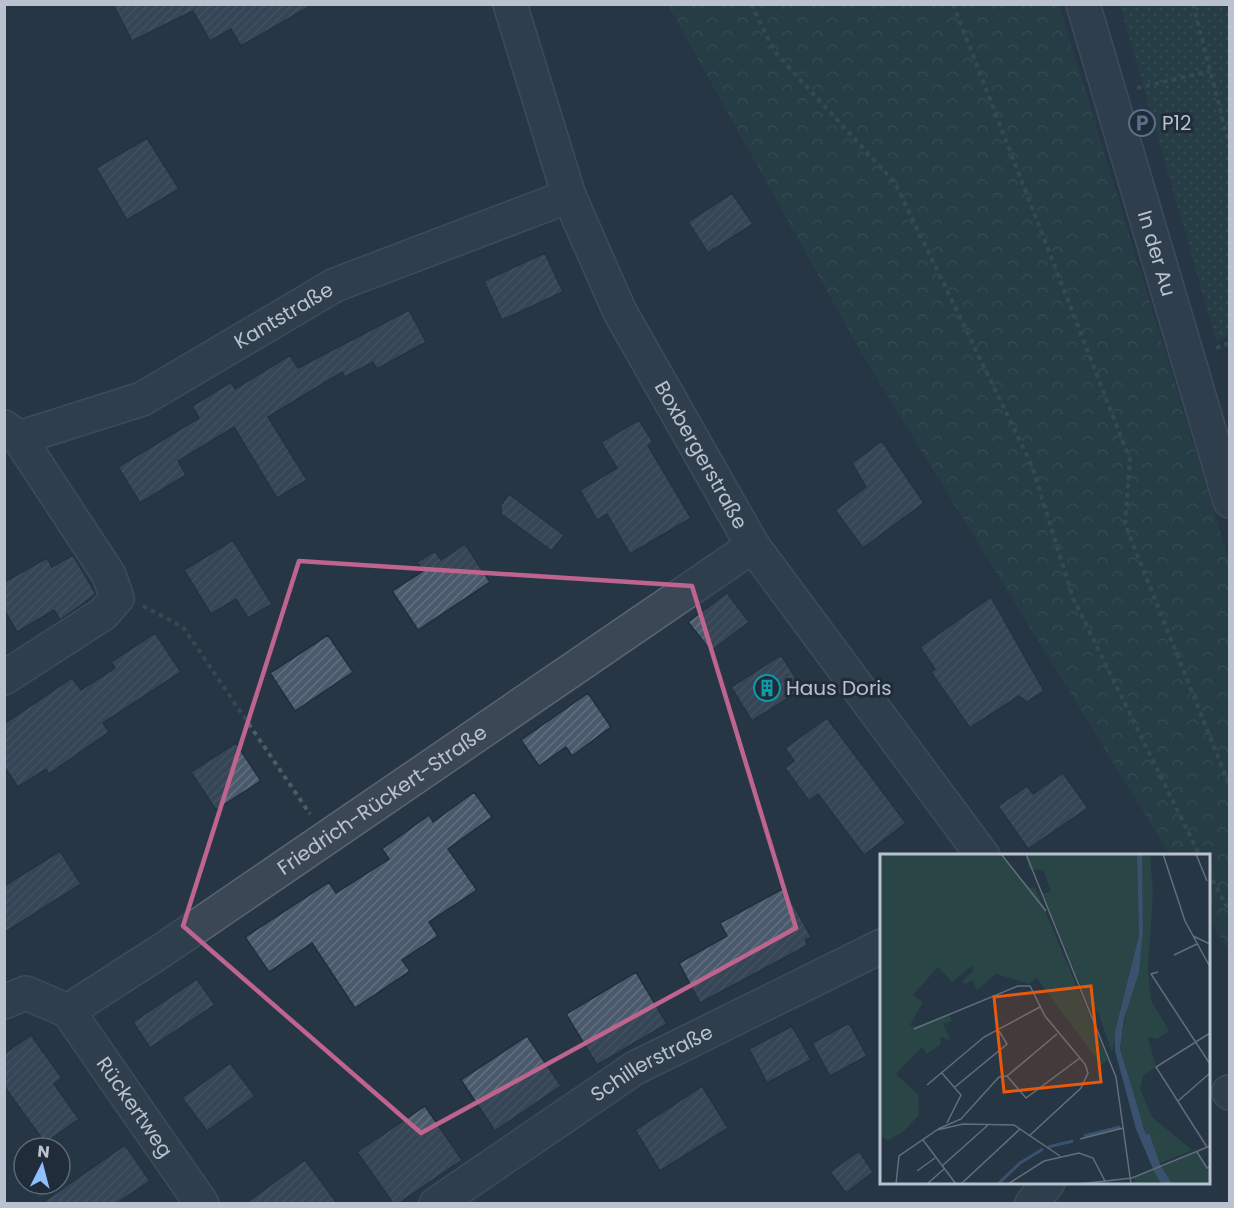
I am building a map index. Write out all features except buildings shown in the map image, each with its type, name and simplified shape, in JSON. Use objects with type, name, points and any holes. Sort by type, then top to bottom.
[{"type":"street","name":"Boxbergerstraße","points":[[510,4],[569,196],[620,312],[753,546],[982,854]]},
{"type":"street","name":"In der Au","points":[[1083,4],[1158,243],[1230,501]]},
{"type":"street","name":"Kantstraße","points":[[12,433],[142,399],[335,285],[569,196]]},
{"type":"street","points":[[4,678],[103,614],[117,598],[109,575],[12,433]]},
{"type":"street","name":"Friedrich-Rückert-Straße","points":[[68,1011],[161,951],[753,546]]},
{"type":"street","name":"Schillerstraße","points":[[436,1203],[635,1068],[880,947]]},
{"type":"street","points":[[4,1002],[26,993],[68,1011]]},
{"type":"street","name":"Rückertweg","points":[[68,1011],[202,1203]]},
{"type":"street","points":[[1032,1203],[1046,1184]]},
{"type":"path","points":[[751,4],[774,51],[895,183],[1032,465],[1073,598],[1199,854]]},
{"type":"path","points":[[953,4],[1130,460],[1125,524],[1230,788]]},
{"type":"path","points":[[1193,4],[1230,148]]},
{"type":"path","points":[[1110,94],[1210,71]]},
{"type":"path","points":[[153,608],[183,627],[326,837]]},
{"type":"path","points":[[1210,874],[1230,912]]},
{"type":"highlighted area","points":[[299,561],[692,586],[796,928],[421,1133],[183,926]]},
{"type":"green space","points":[[668,5],[1059,5],[1229,561],[1229,952],[1210,920],[1210,854],[1169,854],[865,359]]},
{"type":"green space","points":[[1120,5],[1229,5],[1230,335],[1216,340]]},
{"type":"place","name":"P12","points":[[1142,123]]},
{"type":"place","name":"Haus Doris","points":[[767,688]]}]
